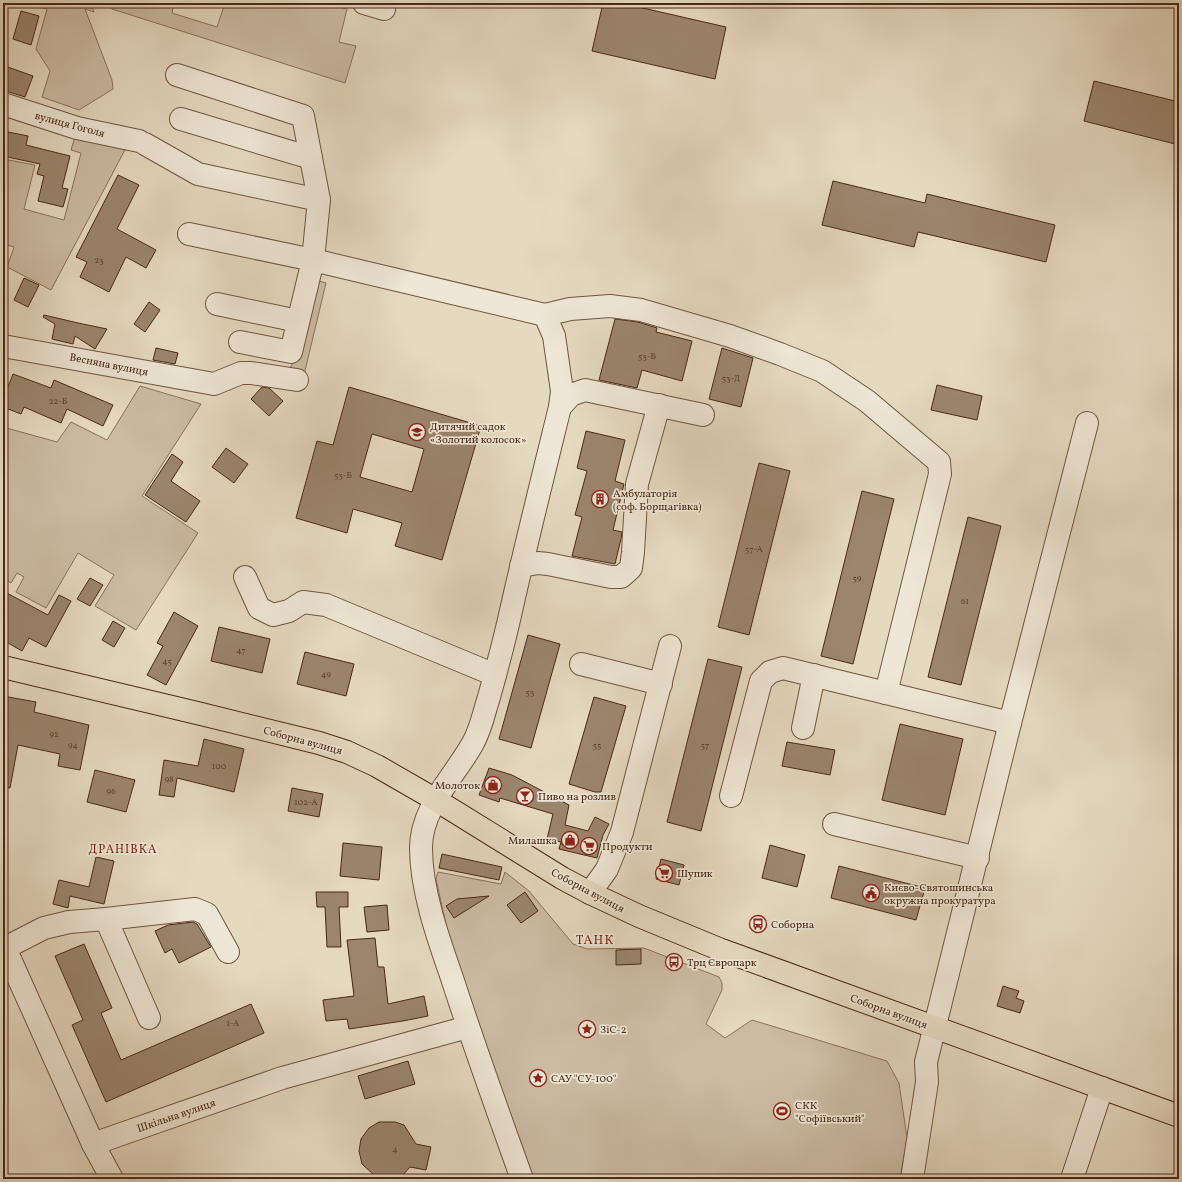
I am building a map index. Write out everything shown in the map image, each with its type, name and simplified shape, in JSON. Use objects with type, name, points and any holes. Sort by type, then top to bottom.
[{"type":"main road","name":"Соборна вулиця","points":[[3,667],[319,743],[347,752],[377,766],[436,800],[562,878],[639,916],[719,949],[1179,1116]]},
{"type":"street","points":[[177,75],[303,116],[319,200],[312,260],[291,352],[240,342]]},
{"type":"street","name":"вулиця Гоголя","points":[[3,104],[77,128],[142,142],[198,174],[319,200]]},
{"type":"street","points":[[181,119],[311,158]]},
{"type":"street","points":[[189,234],[312,260],[545,315],[570,308],[610,306],[641,310],[702,327],[780,354],[822,371],[867,401],[939,462],[940,474],[886,693]]},
{"type":"street","points":[[218,304],[298,321]]},
{"type":"street","points":[[522,1179],[444,955],[427,893],[422,869],[421,846],[422,833],[436,800],[473,742],[482,721],[495,675],[560,407],[562,390],[554,336],[545,315]]},
{"type":"street","name":"Весняна вулиця","points":[[3,346],[214,384],[241,373],[297,380]]},
{"type":"street","points":[[560,407],[571,395],[585,390],[703,415]]},
{"type":"street","points":[[522,566],[538,563],[548,564],[611,577],[621,577],[631,568],[637,484],[659,405]]},
{"type":"street","points":[[912,1179],[926,1082],[926,1062],[978,858],[1010,722],[1087,424]]},
{"type":"street","points":[[245,577],[258,608],[273,615],[289,611],[304,602],[326,605],[495,675]]},
{"type":"street","points":[[590,893],[607,869],[622,832],[670,646]]},
{"type":"street","points":[[581,664],[661,684]]},
{"type":"street","points":[[730,796],[761,681],[770,672],[783,668],[1010,722]]},
{"type":"street","points":[[803,728],[814,675]]},
{"type":"street","points":[[834,824],[978,858]]},
{"type":"street","points":[[112,1179],[93,1144],[4,949],[44,928],[70,922],[195,909],[207,914],[228,952]]},
{"type":"street","points":[[106,919],[149,1018]]},
{"type":"street","name":"Шкільна вулиця","points":[[93,1144],[282,1078],[468,1026]]},
{"type":"street","points":[[1072,1179],[1102,1088]]},
{"type":"shaded area","points":[[25,3],[91,3],[94,12],[85,9],[112,80],[113,89],[79,110],[42,97],[50,71],[36,49],[47,9]]},
{"type":"shaded area","points":[[110,3],[174,3],[172,13],[217,27],[225,3],[327,3],[347,9],[339,42],[356,46],[345,83],[112,9]]},
{"type":"shaded area","points":[[75,137],[127,146],[51,290],[7,267],[14,247],[3,244],[3,159],[35,165],[24,209],[64,220],[81,153],[71,150]]},
{"type":"shaded area","points":[[316,280],[326,283],[304,375],[286,374],[296,358]]},
{"type":"shaded area","points":[[140,386],[201,404],[142,496],[198,533],[136,630],[95,606],[114,575],[78,553],[46,608],[16,592],[24,577],[17,573],[11,583],[3,578],[3,427],[57,442],[71,422],[107,440]]},
{"type":"shaded area","points":[[438,872],[501,884],[505,872],[529,891],[573,944],[587,949],[644,948],[719,977],[722,983],[722,990],[706,1024],[725,1038],[752,1020],[887,1061],[899,1083],[907,1138],[900,1179],[531,1179],[451,947],[436,879]]},
{"type":"building","points":[[603,3],[621,3],[726,27],[715,79],[592,51]]},
{"type":"building","points":[[21,11],[39,16],[31,45],[13,39]]},
{"type":"building","points":[[5,66],[33,76],[25,97],[3,90],[3,73]]},
{"type":"building","points":[[1094,81],[1179,102],[1179,145],[1084,121]]},
{"type":"building","points":[[8,132],[28,136],[26,145],[70,156],[62,188],[68,189],[63,207],[38,201],[44,176],[37,174],[40,164],[3,156]]},
{"type":"building","points":[[118,175],[139,185],[117,229],[156,250],[146,268],[126,257],[109,292],[80,277],[87,262],[76,257]]},
{"type":"building","points":[[833,181],[925,203],[927,194],[1055,225],[1046,262],[918,232],[914,247],[822,225]]},
{"type":"building","points":[[24,278],[39,285],[28,307],[14,300]]},
{"type":"building","points":[[149,302],[160,310],[145,332],[134,324]]},
{"type":"building","points":[[44,315],[107,329],[95,349],[75,336],[73,344],[52,339],[55,324],[43,317]]},
{"type":"building","points":[[615,319],[638,322],[657,328],[656,332],[692,341],[682,381],[642,370],[637,388],[599,380]]},
{"type":"building","points":[[156,348],[178,353],[175,364],[153,360]]},
{"type":"building","points":[[722,348],[753,358],[741,407],[709,399]]},
{"type":"building","points":[[13,374],[51,388],[54,380],[113,405],[103,426],[67,409],[61,423],[24,407],[21,414],[3,407],[3,400]]},
{"type":"building","points":[[937,385],[982,396],[977,420],[931,410]]},
{"type":"building","points":[[262,387],[269,388],[283,401],[269,416],[251,399]]},
{"type":"building","points":[[349,387],[481,426],[442,560],[395,546],[402,523],[353,509],[347,533],[296,518],[317,441],[333,445]],"holes":[[[372,434],[424,449],[412,492],[360,477]]]},
{"type":"building","name":"Амбулаторія (соф. Борщагівка)","points":[[586,431],[625,440],[615,481],[624,484],[613,530],[622,532],[615,564],[572,556],[582,517],[575,515],[587,471],[577,468]]},
{"type":"building","points":[[226,448],[248,464],[234,483],[212,467]]},
{"type":"building","points":[[172,454],[183,462],[171,481],[200,501],[186,522],[145,495]]},
{"type":"building","points":[[759,463],[790,471],[749,635],[718,627]]},
{"type":"building","points":[[862,491],[894,499],[853,664],[821,656]]},
{"type":"building","points":[[968,517],[1001,526],[961,685],[928,677]]},
{"type":"building","points":[[90,578],[103,585],[90,606],[77,599]]},
{"type":"building","points":[[3,591],[48,615],[59,595],[71,601],[46,647],[29,638],[22,651],[3,640]]},
{"type":"building","points":[[174,612],[198,626],[166,685],[147,675],[163,646],[157,643]]},
{"type":"building","points":[[113,621],[125,628],[114,647],[102,640]]},
{"type":"building","points":[[219,627],[270,639],[262,673],[211,661]]},
{"type":"building","points":[[528,635],[560,644],[531,748],[499,739]]},
{"type":"building","points":[[305,652],[354,664],[346,696],[297,684]]},
{"type":"building","points":[[708,659],[742,667],[701,831],[667,822]]},
{"type":"building","points":[[3,696],[36,702],[34,712],[89,725],[80,770],[58,766],[60,754],[18,745],[10,788],[3,787]]},
{"type":"building","points":[[594,697],[626,706],[601,792],[595,792],[569,784]]},
{"type":"building","points":[[900,724],[963,739],[945,815],[882,800]]},
{"type":"building","points":[[204,739],[244,749],[234,792],[177,778],[174,797],[159,795],[164,760],[198,766]]},
{"type":"building","points":[[787,742],[835,750],[830,775],[782,766]]},
{"type":"building","points":[[489,768],[512,775],[569,805],[565,825],[588,831],[595,817],[609,824],[603,835],[597,858],[559,849],[561,842],[547,839],[553,814],[500,798],[499,802],[479,795]]},
{"type":"building","points":[[95,770],[135,780],[126,812],[87,802]]},
{"type":"building","points":[[292,788],[323,794],[319,817],[288,811]]},
{"type":"building","points":[[343,843],[382,847],[379,880],[340,876]]},
{"type":"building","points":[[770,845],[805,855],[797,887],[762,878]]},
{"type":"building","points":[[442,854],[502,867],[499,880],[439,868]]},
{"type":"building","points":[[96,857],[114,861],[104,904],[70,896],[68,908],[53,904],[59,880],[89,887]]},
{"type":"building","points":[[661,859],[684,865],[679,885],[656,879]]},
{"type":"building","points":[[839,866],[925,888],[916,920],[831,898]]},
{"type":"building","points":[[316,892],[348,892],[348,907],[339,907],[341,947],[327,947],[325,907],[317,907]]},
{"type":"building","points":[[525,892],[538,911],[521,923],[507,905]]},
{"type":"building","points":[[489,896],[454,918],[446,906],[457,899]]},
{"type":"building","points":[[387,905],[389,930],[367,932],[364,907]]},
{"type":"building","points":[[193,922],[197,924],[211,947],[179,963],[172,949],[165,953],[155,931],[168,925]]},
{"type":"building","points":[[375,938],[378,967],[384,967],[388,1004],[424,996],[428,1016],[349,1029],[347,1019],[326,1021],[323,1000],[354,996],[347,940]]},
{"type":"building","points":[[84,944],[112,1008],[101,1013],[121,1060],[251,1004],[264,1033],[106,1102],[72,1025],[83,1020],[55,956]]},
{"type":"building","points":[[641,949],[641,964],[616,965],[616,950]]},
{"type":"building","points":[[1003,986],[1019,991],[1016,998],[1024,1001],[1020,1013],[997,1006]]},
{"type":"building","points":[[408,1061],[415,1084],[365,1099],[358,1076]]},
{"type":"building","points":[[379,1122],[395,1122],[404,1125],[416,1144],[431,1147],[426,1170],[410,1167],[402,1176],[388,1179],[375,1176],[362,1164],[359,1151],[361,1139],[369,1128]]},
{"type":"place","name":"Дитячий садок «Золотий колосок»","points":[[417,432]]},
{"type":"place","name":"Амбулаторія (соф. Борщагівка)","points":[[600,499]]},
{"type":"place","name":"Молоток","points":[[493,785]]},
{"type":"place","name":"Пиво на розлив","points":[[525,796]]},
{"type":"place","name":"Милашка","points":[[570,840]]},
{"type":"place","name":"Продукти","points":[[589,846]]},
{"type":"place","name":"Шупик","points":[[664,873]]},
{"type":"place","name":"Києво-Святошинська окружна прокуратура","points":[[871,893]]},
{"type":"place","name":"Соборна","points":[[758,924]]},
{"type":"place","name":"Трц Європарк","points":[[674,962]]},
{"type":"place","name":"ЗіС-2","points":[[587,1029]]},
{"type":"place","name":"САУ \"СУ-100\"","points":[[538,1078]]},
{"type":"place","name":"СКК \"Софіївський\"","points":[[782,1111]]},
{"type":"district","name":"ДРАНІВКА","points":[[123,849]]},
{"type":"district","name":"ТАНК","points":[[595,939]]}]
